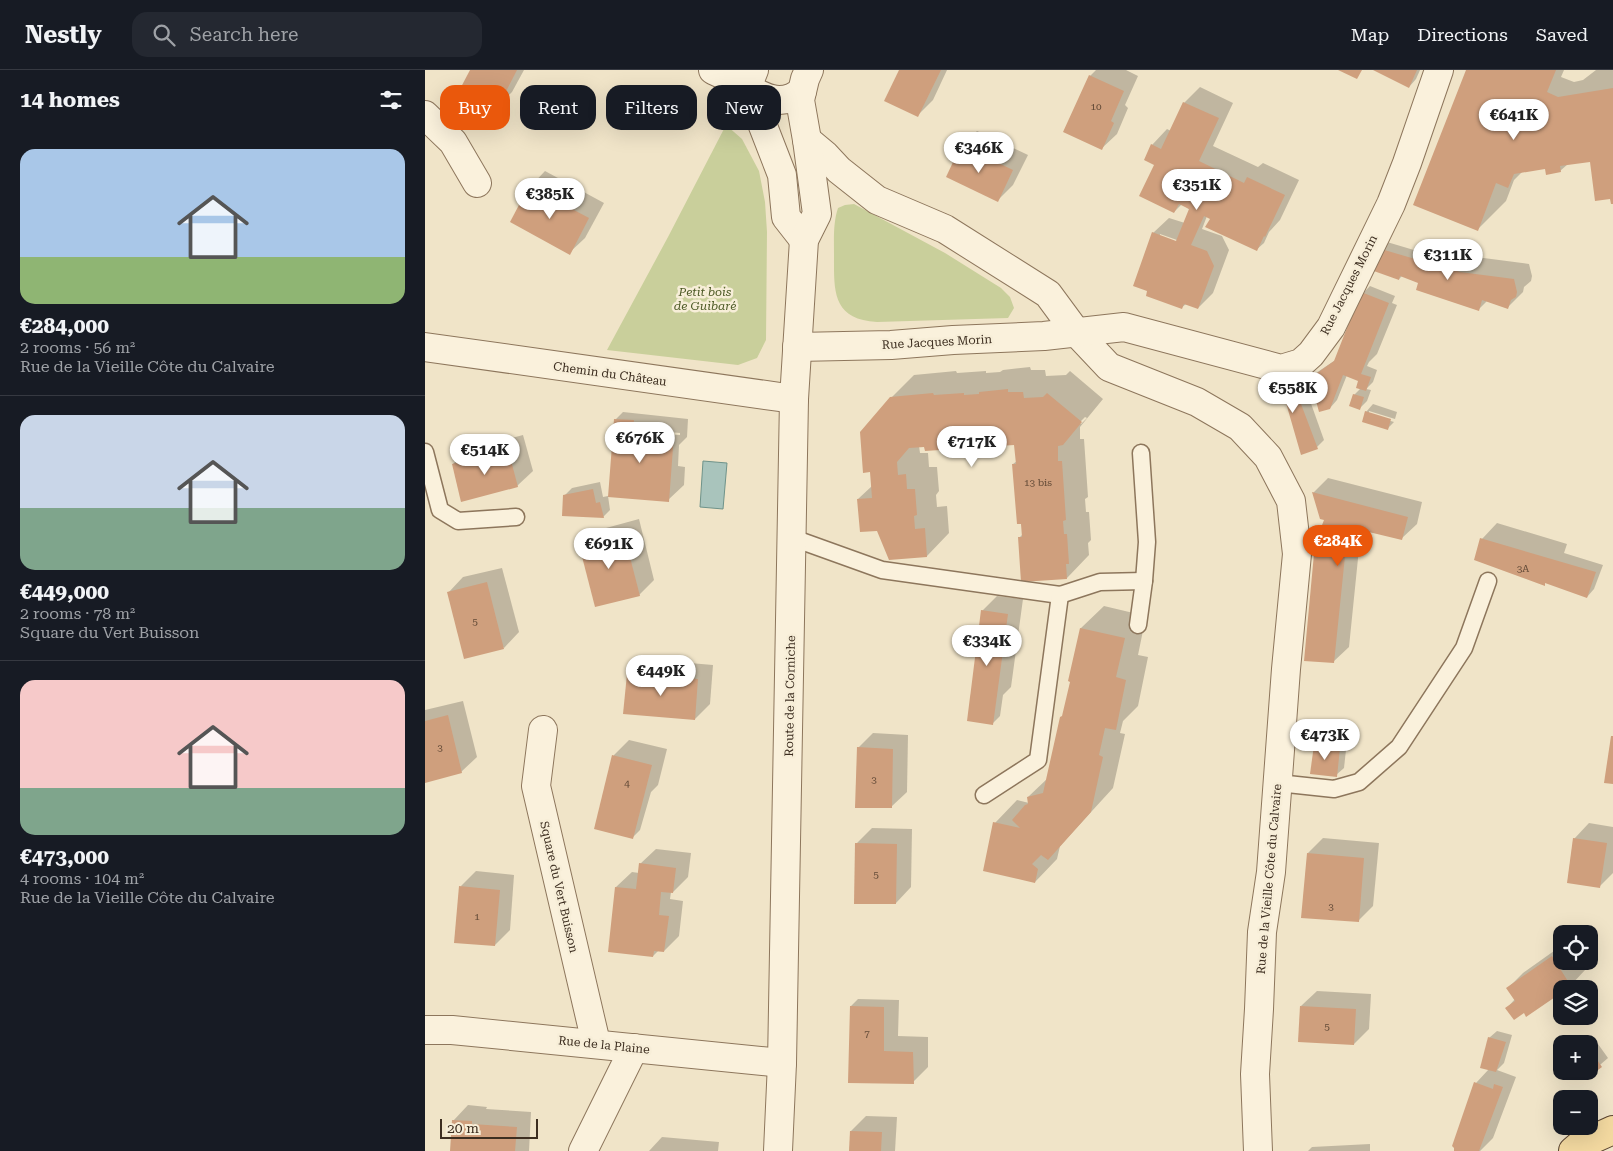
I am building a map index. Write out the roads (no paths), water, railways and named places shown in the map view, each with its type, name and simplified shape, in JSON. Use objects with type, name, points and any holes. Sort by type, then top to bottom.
[{"type":"main road","points":[[1573,1151],[1580,1145],[1613,1130]]},
{"type":"street","points":[[713,70],[737,81],[752,80]]},
{"type":"street","name":"Rue Jacques Morin","points":[[797,347],[891,345],[1044,336],[1124,327],[1281,369],[1301,363],[1311,354],[1331,326],[1391,204],[1439,70]]},
{"type":"street","points":[[752,80],[767,98],[786,100],[795,97],[804,78]]},
{"type":"street","name":"Route de la Corniche","points":[[778,1151],[782,1063],[797,347],[803,240],[817,214],[801,100],[804,78]]},
{"type":"street","points":[[752,80],[782,176],[786,217],[803,240]]},
{"type":"street","points":[[425,115],[453,142],[477,183]]},
{"type":"street","points":[[807,140],[825,154],[839,170],[877,200],[945,229],[1048,294],[1076,332]]},
{"type":"street","name":"Rue de la Vieille Côte du Calvaire","points":[[1076,332],[1109,367],[1197,402],[1240,427],[1268,457],[1291,501],[1297,554],[1286,669],[1271,872],[1262,932],[1255,1074],[1258,1151]]},
{"type":"street","name":"Chemin du Château","points":[[425,347],[777,398],[795,399]]},
{"type":"street","name":"Square du Vert Buisson","points":[[543,730],[536,786],[596,1044]]},
{"type":"street","name":"Rue de la Plaine","points":[[425,1030],[452,1030],[782,1063]]},
{"type":"street","points":[[583,1151],[634,1048]]},
{"type":"lane","points":[[425,452],[440,510],[458,521],[516,517]]},
{"type":"lane","points":[[1138,625],[1147,542],[1141,453]]},
{"type":"lane","points":[[793,538],[882,570],[1060,595],[1100,582],[1144,581]]},
{"type":"lane","points":[[1278,783],[1334,789],[1359,782],[1399,747],[1464,648],[1488,581]]},
{"type":"lane","points":[[984,795],[1038,760],[1060,595]]},
{"type":"water","points":[[703,461],[727,463],[723,509],[700,507]]},
{"type":"park label","name":"Petit bois de Guibaré","points":[[705,299]]}]
